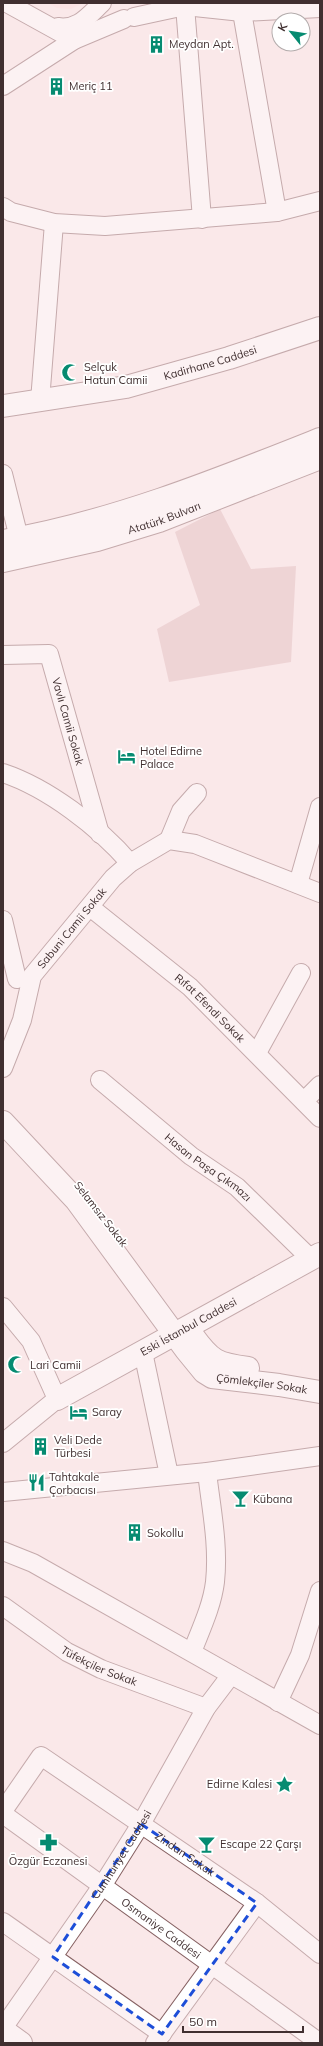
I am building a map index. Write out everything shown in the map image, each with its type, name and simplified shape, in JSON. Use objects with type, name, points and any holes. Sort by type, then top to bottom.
[{"type":"street","points":[[7,3],[74,40]]},
{"type":"street","points":[[48,25],[65,28],[74,27],[81,23],[102,3]]},
{"type":"street","points":[[109,3],[114,15],[180,4],[242,12],[320,8]]},
{"type":"street","points":[[180,4],[202,219]]},
{"type":"street","points":[[242,12],[277,212]]},
{"type":"street","points":[[3,86],[74,40],[133,13]]},
{"type":"street","points":[[3,207],[11,212],[54,223],[105,226],[277,212],[320,201]]},
{"type":"street","points":[[40,401],[54,223]]},
{"type":"street","name":"Kadirhane Caddesi","points":[[3,406],[126,387],[229,358],[320,328]]},
{"type":"street","name":"Atatürk Bulvarı","points":[[11,540],[54,531],[147,504],[320,439]]},
{"type":"street","name":"Atatürk Bulvarı","points":[[3,561],[84,543],[159,521],[320,458]]},
{"type":"street","points":[[3,474],[11,540]]},
{"type":"street","name":"Vavlı Camii Sokak","points":[[3,655],[49,654],[100,834]]},
{"type":"street","points":[[3,773],[21,779],[69,808],[116,847],[130,863]]},
{"type":"street","points":[[197,793],[181,811],[169,840],[195,844],[320,893]]},
{"type":"street","points":[[298,884],[320,807]]},
{"type":"street","name":"Sabuni Camii Sokak","points":[[3,1068],[22,1020],[17,979],[90,907],[113,878],[130,863],[169,840]]},
{"type":"street","name":"Rıfat Efendi Sokak","points":[[90,907],[190,987],[320,1118]]},
{"type":"street","points":[[3,920],[17,979]]},
{"type":"street","points":[[257,1053],[301,973]]},
{"type":"street","name":"Hasan Paşa Çıkmazı","points":[[100,1080],[190,1156],[237,1187],[316,1256]]},
{"type":"street","points":[[304,1101],[320,1085]]},
{"type":"street","name":"Selamsız Sokak","points":[[3,1112],[19,1122],[53,1154],[121,1239],[181,1331]]},
{"type":"street","name":"Selamsız Sokak","points":[[3,1122],[76,1200],[181,1331]]},
{"type":"street","name":"Eski İstanbul Caddesi","points":[[57,1399],[316,1256]]},
{"type":"street","points":[[3,1307],[31,1341],[57,1399],[3,1443]]},
{"type":"street","name":"Çömlekçiler Sokak","points":[[181,1331],[207,1355],[227,1365],[320,1380]]},
{"type":"street","name":"Çömlekçiler Sokak","points":[[181,1331],[195,1363],[204,1372],[212,1376],[320,1392]]},
{"type":"street","points":[[143,1352],[169,1475]]},
{"type":"street","points":[[3,1492],[207,1472],[320,1456]]},
{"type":"street","points":[[192,1652],[207,1614],[215,1583],[216,1549],[207,1472]]},
{"type":"street","points":[[3,1551],[33,1563],[320,1725]]},
{"type":"street","points":[[278,1702],[300,1655],[320,1591]]},
{"type":"street","name":"Tüfekçiler Sokak","points":[[3,1606],[67,1652],[101,1670],[206,1708]]},
{"type":"street","name":"Cumhuriyet Caddesi","points":[[3,2029],[102,1886],[141,1824],[206,1708],[231,1675]]},
{"type":"street","name":"Zindan Sokak","points":[[3,1812],[41,1756],[257,1903],[319,1951]]},
{"type":"street","name":"Osmaniye Caddesi","points":[[3,1812],[102,1886],[320,2043]]},
{"type":"street","points":[[3,1922],[53,1957],[159,2039],[257,1903]]},
{"type":"street","points":[[3,2029],[21,2043]]},
{"type":"highlighted area","points":[[141,1824],[257,1903],[162,2034],[53,1957]]},
{"type":"shaded area","points":[[48,3],[83,3],[71,9],[57,8]]},
{"type":"shaded area","points":[[220,509],[251,569],[296,566],[291,662],[169,682],[157,629],[200,605],[175,532]]},
{"type":"place","name":"Meydan Apt.","points":[[156,44]]},
{"type":"place","name":"Meriç 11","points":[[56,86]]},
{"type":"place","name":"Selçuk Hatun Camii","points":[[71,373]]},
{"type":"place","name":"Hotel Edirne Palace","points":[[127,757]]},
{"type":"place","name":"Lari Camii","points":[[17,1365]]},
{"type":"place","name":"Saray","points":[[79,1412]]},
{"type":"place","name":"Veli Dede Türbesi","points":[[41,1446]]},
{"type":"place","name":"Tahtakale Çorbacısı","points":[[36,1483]]},
{"type":"place","name":"Kübana","points":[[240,1499]]},
{"type":"place","name":"Sokollu","points":[[134,1533]]},
{"type":"place","name":"Edirne Kalesi","points":[[285,1784]]},
{"type":"place","name":"Özgür Eczanesi","points":[[48,1843]]},
{"type":"place","name":"Escape 22 Çarşı","points":[[207,1844]]}]
